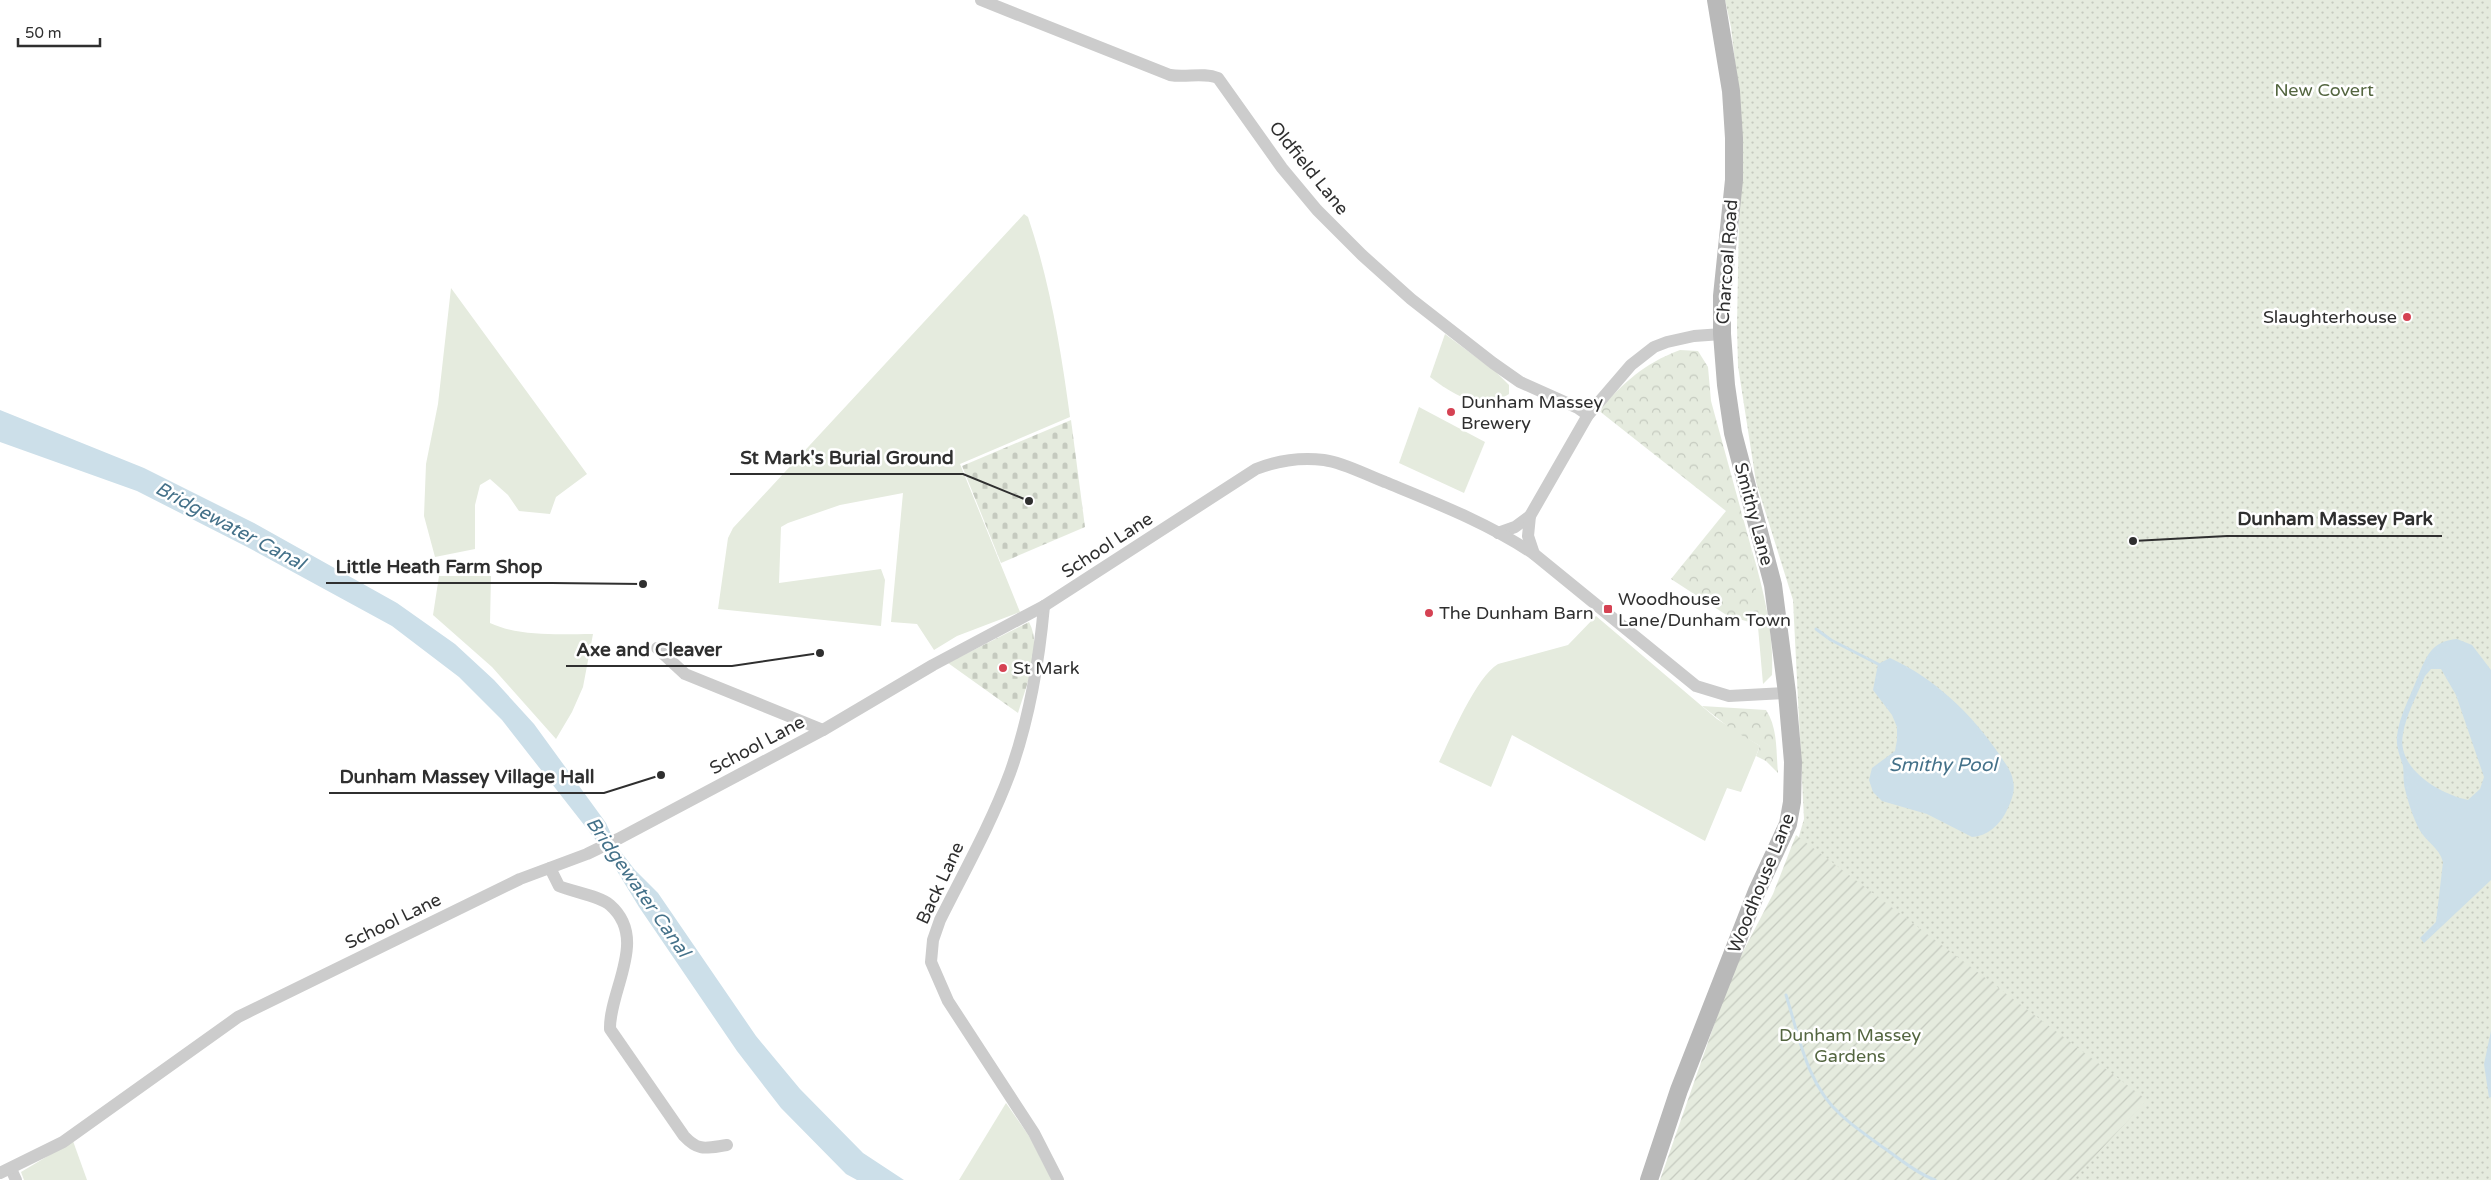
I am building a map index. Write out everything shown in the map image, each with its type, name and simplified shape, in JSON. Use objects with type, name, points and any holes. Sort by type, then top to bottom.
[{"type":"main road","name":"Charcoal Road","points":[[1716,0],[1731,91],[1734,138],[1734,180],[1725,258],[1722,334]]},
{"type":"main road","name":"Smithy Lane","points":[[1722,334],[1733,433],[1773,585],[1787,693]]},
{"type":"main road","name":"Woodhouse Lane","points":[[1649,1180],[1679,1090],[1757,891],[1788,824],[1792,802],[1793,762],[1787,693]]},
{"type":"street","name":"Oldfield Lane","points":[[980,0],[1170,75],[1179,77],[1209,75],[1218,78],[1288,175],[1318,210],[1362,255],[1411,298],[1500,368],[1520,382],[1588,415]]},
{"type":"street","name":"Charcoal Road","points":[[1498,533],[1515,527],[1530,516],[1588,415],[1631,365],[1654,348],[1679,338],[1722,334]]},
{"type":"street","name":"School Lane","points":[[9,1174],[63,1142],[238,1017],[511,883],[596,850],[823,730],[933,665],[1044,606],[1256,469],[1291,459],[1326,460],[1434,502],[1498,533],[1534,554]]},
{"type":"street","name":"Charcoal Road","points":[[1530,516],[1528,536],[1534,554]]},
{"type":"street","points":[[1534,554],[1696,686],[1729,696],[1787,693]]},
{"type":"street","name":"Back Lane","points":[[1044,606],[1036,667],[1022,734],[997,806],[940,920],[933,940],[931,962],[948,1001],[1034,1133],[1058,1180]]},
{"type":"street","points":[[657,648],[685,674],[823,730]]},
{"type":"street","points":[[550,868],[559,886],[609,904],[623,926],[628,956],[610,1016],[610,1029],[692,1145],[700,1149],[727,1145]]},
{"type":"green space","name":"New Covert","points":[[1725,0],[2491,0],[2491,1180],[1675,1180],[1780,901],[1804,819],[1793,600],[1756,482],[1738,366],[1741,115],[1731,27]]},
{"type":"green space","points":[[1024,214],[1028,217],[1049,291],[1059,341],[1070,417],[960,464],[1020,612],[957,636],[934,650],[917,624],[891,622],[903,493],[840,505],[781,527],[779,583],[881,569],[885,580],[881,626],[718,609],[728,538],[733,528]]},
{"type":"green space","points":[[451,288],[587,474],[556,497],[550,514],[519,511],[508,495],[490,479],[480,485],[475,505],[475,549],[435,557],[424,516],[426,464],[438,404]]},
{"type":"green space","points":[[1445,334],[1496,372],[1509,385],[1509,394],[1487,401],[1467,399],[1448,390],[1430,377]]},
{"type":"green space","points":[[1680,350],[1698,351],[1708,367],[1711,401],[1751,547],[1760,625],[1728,616],[1671,579],[1726,511],[1598,410],[1635,375],[1655,362]]},
{"type":"green space","points":[[1419,407],[1485,442],[1464,493],[1399,463]]},
{"type":"green space","points":[[1071,420],[1085,527],[1001,563],[962,466]]},
{"type":"green space","points":[[1751,547],[1763,594],[1771,643],[1772,675],[1763,684]]},
{"type":"green space","points":[[439,576],[491,576],[490,623],[527,633],[593,634],[583,687],[572,712],[556,739],[492,667],[433,615]]},
{"type":"green space","points":[[1596,616],[1717,719],[1760,746],[1741,792],[1727,788],[1705,841],[1512,735],[1491,787],[1439,762],[1473,694],[1490,671],[1498,664],[1568,645]]},
{"type":"green space","points":[[1029,622],[1033,632],[1034,655],[1029,679],[1018,713],[948,663]]},
{"type":"green space","points":[[1702,706],[1766,710],[1775,732],[1778,773],[1766,761],[1756,756],[1760,746],[1731,729]]},
{"type":"green space","name":"Dunham Massey Gardens","points":[[1796,835],[2147,1100],[2073,1180],[1660,1180],[1730,979],[1733,978],[1734,969],[1773,894]]},
{"type":"green space","points":[[1006,1103],[1029,1136],[1052,1180],[959,1180]]},
{"type":"green space","points":[[73,1141],[87,1180],[24,1180],[21,1172]]},
{"type":"water","name":"Bridgewater Canal","points":[[0,410],[144,468],[254,523],[397,603],[455,644],[494,680],[534,724],[606,823],[617,847],[635,870],[658,893],[756,1036],[800,1089],[863,1153],[904,1180],[857,1180],[846,1174],[781,1108],[737,1051],[639,907],[606,853],[502,720],[459,677],[392,626],[249,548],[137,491],[0,442]]},
{"type":"water","points":[[2457,639],[2472,645],[2491,670],[2491,880],[2424,943],[2420,938],[2436,922],[2443,862],[2439,852],[2422,834],[2413,814],[2404,786],[2403,766],[2397,736],[2402,714],[2427,657],[2435,647],[2448,640]],"holes":[[[2431,669],[2441,669],[2456,695],[2484,777],[2480,789],[2468,800],[2445,792],[2422,778],[2406,758],[2403,747],[2403,734],[2407,720],[2425,676]]]},
{"type":"water","name":"Smithy Pool","points":[[1890,658],[1922,676],[1951,698],[1977,725],[2009,770],[2014,785],[2011,802],[2005,814],[1995,826],[1982,835],[1972,837],[1927,814],[1882,801],[1873,792],[1869,780],[1872,768],[1895,751],[1897,740],[1897,727],[1892,715],[1873,690],[1878,664]]},
{"type":"water","points":[[2491,1031],[2491,1097],[2489,1098],[2484,1064]]},
{"type":"waterway","points":[[1816,629],[1831,640],[1878,664]]},
{"type":"waterway","points":[[1786,995],[1800,1043],[1812,1075],[1829,1103],[1867,1136],[1915,1170],[1935,1180]]},
{"type":"place","name":"Slaughterhouse","points":[[2407,317]]},
{"type":"place","name":"Dunham Massey Brewery","points":[[1451,412]]},
{"type":"place","name":"St Mark's Burial Ground","points":[[1029,501]]},
{"type":"place","name":"Dunham Massey Park","points":[[2133,541]]},
{"type":"place","name":"Little Heath Farm Shop","points":[[643,584]]},
{"type":"place","name":"Woodhouse Lane/Dunham Town","points":[[1608,609]]},
{"type":"place","name":"The Dunham Barn","points":[[1429,613]]},
{"type":"place","name":"Axe and Cleaver","points":[[820,653]]},
{"type":"place","name":"St Mark","points":[[1003,668]]},
{"type":"place","name":"Dunham Massey Village Hall","points":[[661,775]]}]
